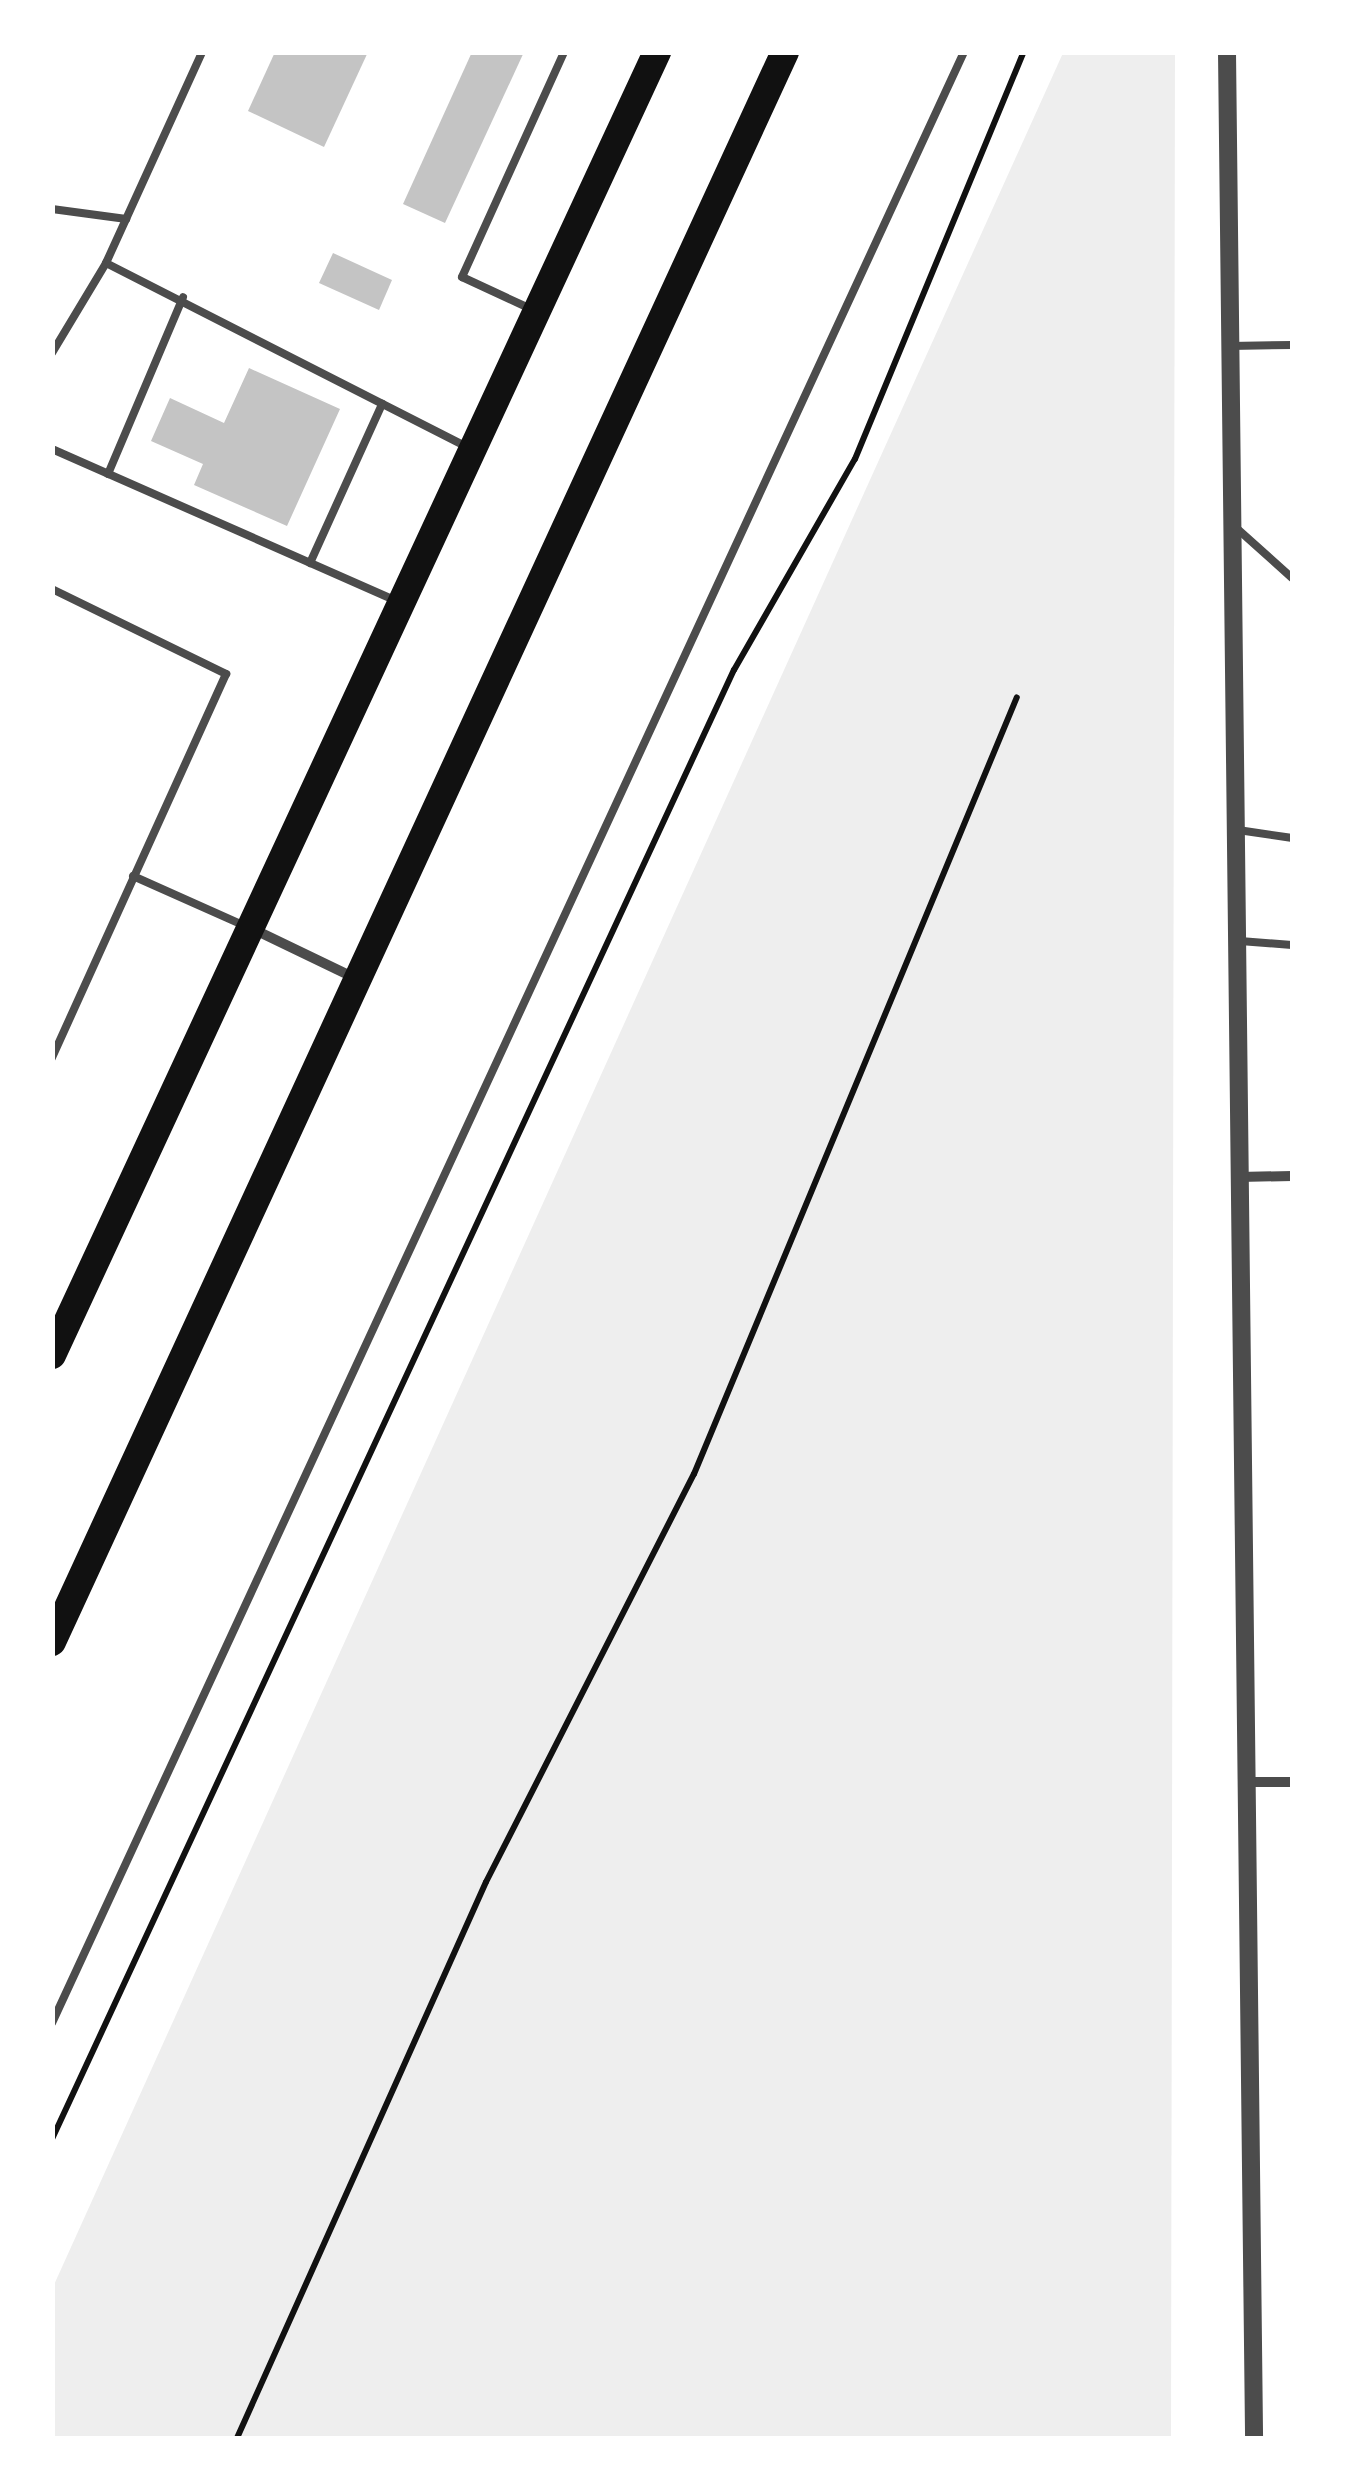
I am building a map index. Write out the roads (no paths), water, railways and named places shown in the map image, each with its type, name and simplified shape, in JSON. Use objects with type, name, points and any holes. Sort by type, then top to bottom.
[{"type":"highway","points":[[52,1355],[656,52]]},
{"type":"highway","points":[[52,1642],[61,1601],[360,980],[785,52]]},
{"type":"street","points":[[1227,52],[1254,2438]]},
{"type":"street","points":[[1230,74],[1238,52]]},
{"type":"street","points":[[250,928],[360,980]]},
{"type":"street","points":[[1238,1177],[1292,1176]]},
{"type":"street","points":[[1247,1782],[1292,1782]]},
{"type":"lane","points":[[52,353],[106,263],[202,52]]},
{"type":"lane","points":[[535,311],[462,277],[564,52]]},
{"type":"lane","points":[[52,2023],[964,52]]},
{"type":"lane","points":[[52,208],[126,219]]},
{"type":"lane","points":[[106,263],[184,297],[470,449]]},
{"type":"lane","points":[[108,474],[184,297]]},
{"type":"lane","points":[[52,327],[64,332]]},
{"type":"lane","points":[[1230,346],[1292,345]]},
{"type":"lane","points":[[310,563],[382,404]]},
{"type":"lane","points":[[52,449],[400,602]]},
{"type":"lane","points":[[1233,525],[1292,578]]},
{"type":"lane","points":[[52,590],[226,674],[52,1058]]},
{"type":"lane","points":[[1238,830],[1292,838]]},
{"type":"lane","points":[[133,876],[250,928]]},
{"type":"lane","points":[[1240,942],[1292,945]]}]
